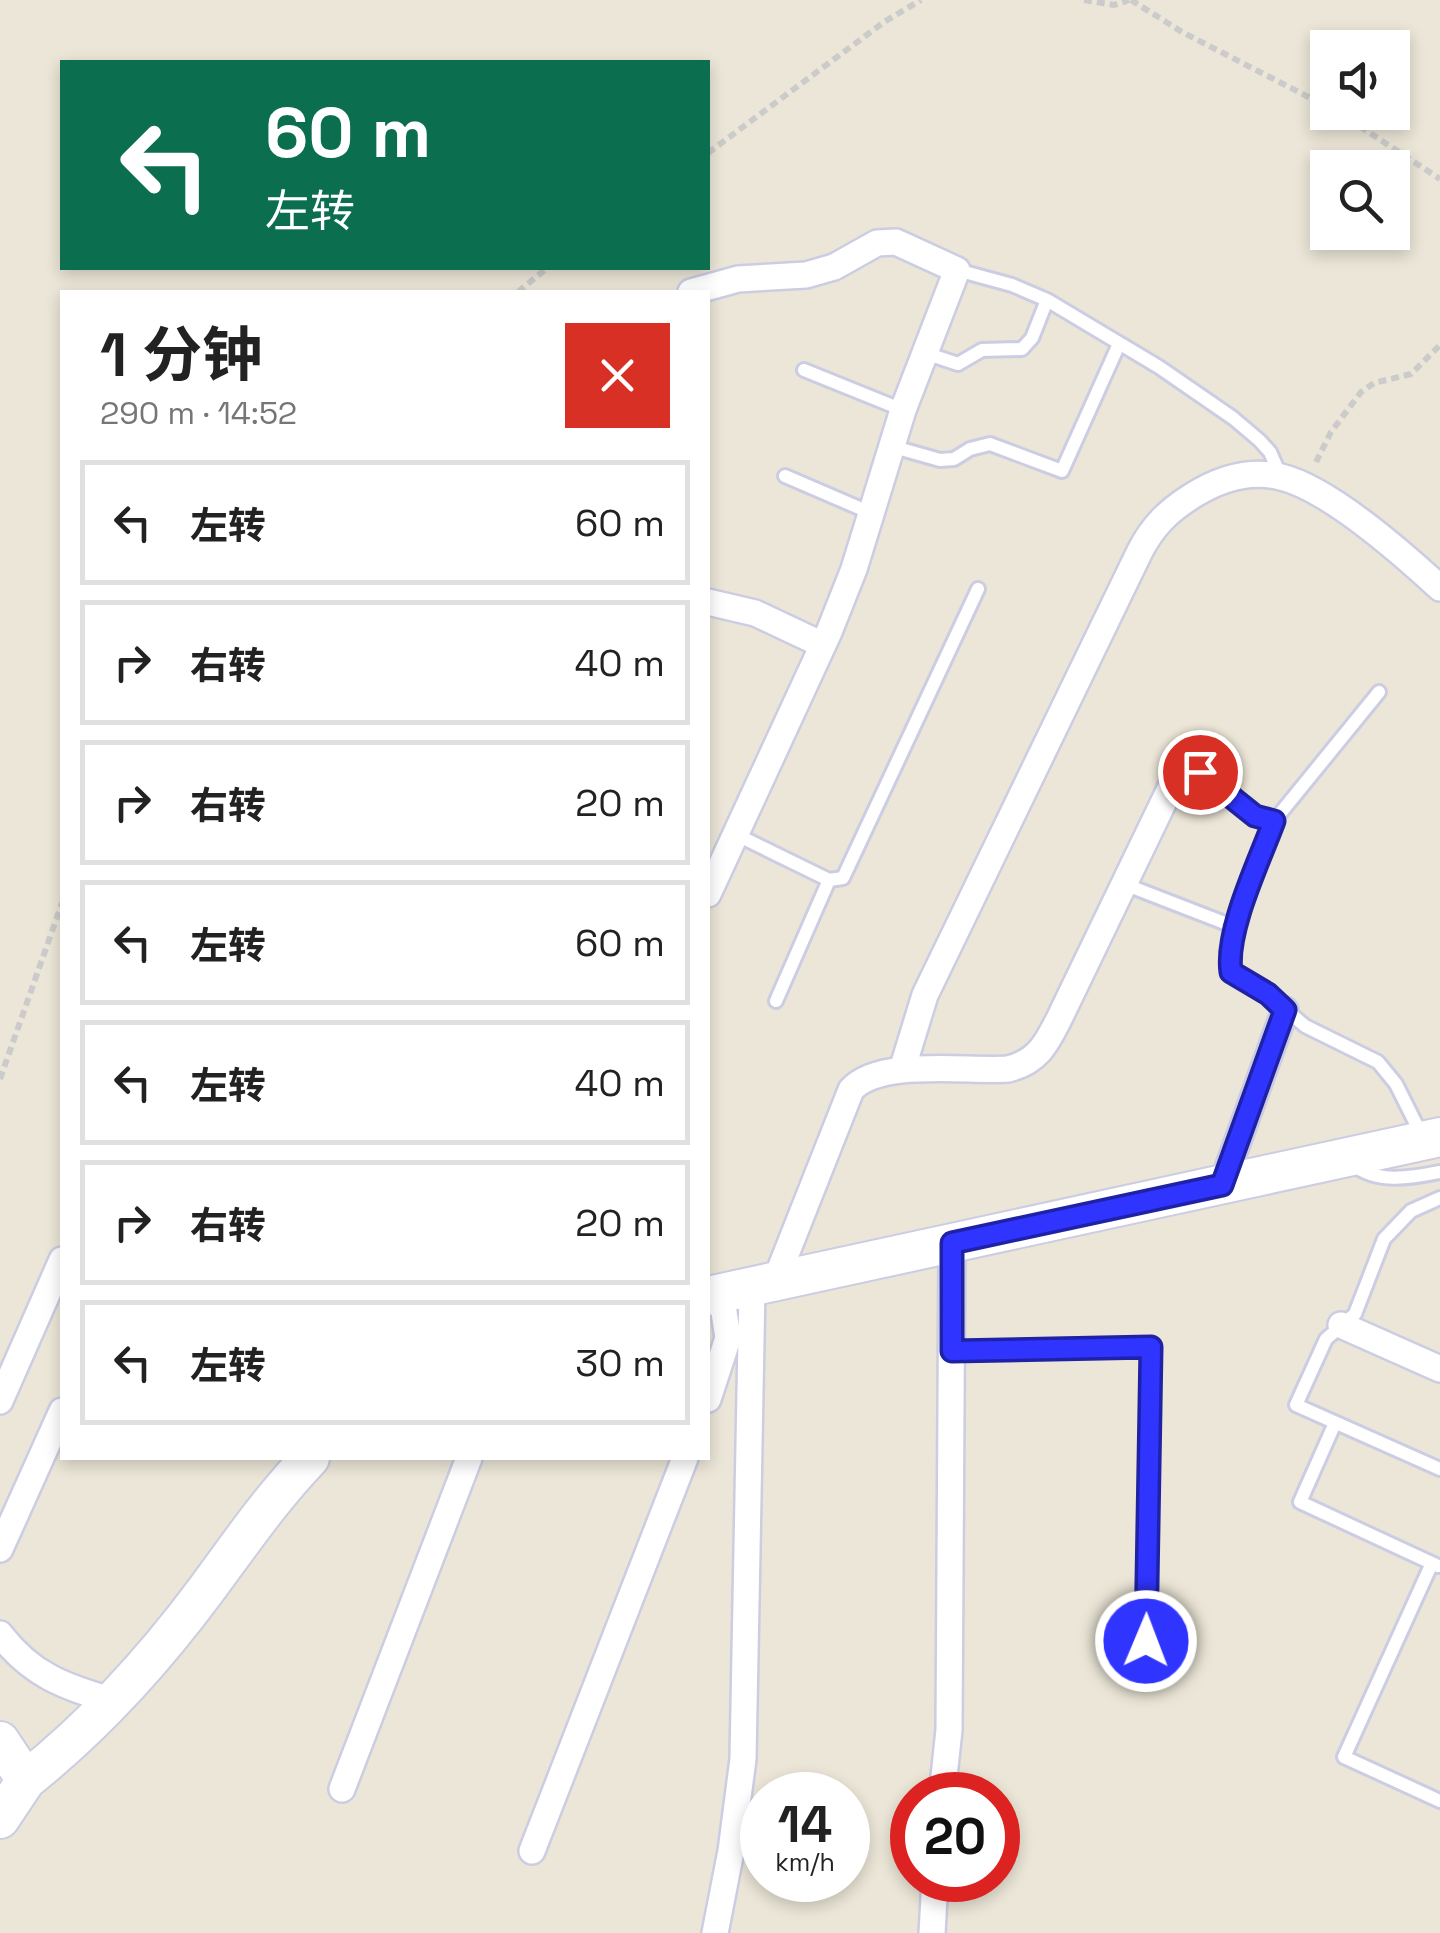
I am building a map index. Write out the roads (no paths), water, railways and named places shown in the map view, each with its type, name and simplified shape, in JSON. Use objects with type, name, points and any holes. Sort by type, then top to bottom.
[{"type":"street","points":[[697,290],[738,278],[806,275],[877,244],[896,242],[958,270],[903,410],[854,569],[823,646],[710,890]]},
{"type":"street","points":[[902,1070],[924,995],[1152,529],[1184,500],[1233,476],[1292,481],[1406,557],[1440,588]]},
{"type":"street","points":[[710,603],[768,618],[823,646]]},
{"type":"street","points":[[710,1392],[739,1289],[852,1090],[870,1076],[902,1070],[1008,1068],[1026,1065],[1036,1057],[1047,1043],[1182,766]]},
{"type":"street","points":[[1222,1185],[1285,1010]]},
{"type":"street","points":[[739,1289],[1345,1158],[1435,1150]]},
{"type":"street","points":[[944,1772],[949,1730],[952,1243]]},
{"type":"street","points":[[0,1401],[60,1265]]},
{"type":"street","points":[[715,1933],[743,1759],[739,1289]]},
{"type":"street","points":[[1341,1325],[1440,1369]]},
{"type":"street","points":[[0,1549],[60,1415]]},
{"type":"street","points":[[0,1819],[26,1780],[73,1743],[112,1701],[308,1460]]},
{"type":"street","points":[[342,1789],[468,1460]]},
{"type":"street","points":[[532,1850],[683,1460]]},
{"type":"street","points":[[0,1634],[29,1668],[112,1701]]},
{"type":"street","points":[[0,1741],[26,1780]]},
{"type":"street","points":[[932,1933],[934,1902]]},
{"type":"lane","points":[[958,270],[1012,285],[1046,300],[1119,344],[1233,418],[1270,452],[1292,481]]},
{"type":"lane","points":[[926,353],[958,364],[982,350],[1022,348],[1032,338],[1046,300]]},
{"type":"lane","points":[[894,447],[954,460],[970,449],[990,444],[1062,471],[1119,344]]},
{"type":"lane","points":[[804,370],[903,410]]},
{"type":"lane","points":[[786,476],[871,513]]},
{"type":"lane","points":[[735,834],[830,880],[843,878],[978,589]]},
{"type":"lane","points":[[1379,692],[1274,821],[1235,927],[1231,972],[1268,994],[1305,1026],[1378,1062],[1396,1084],[1435,1150]]},
{"type":"lane","points":[[1182,766],[1200,772],[1255,816],[1274,821]]},
{"type":"lane","points":[[776,1001],[830,880]]},
{"type":"lane","points":[[1124,884],[1235,927]]},
{"type":"lane","points":[[1440,1198],[1411,1211],[1384,1239],[1356,1314],[1326,1338],[1296,1405],[1440,1470]]},
{"type":"lane","points":[[952,1351],[1151,1347],[1146,1641]]},
{"type":"lane","points":[[1335,1422],[1300,1502],[1436,1565],[1344,1757],[1440,1801]]}]
